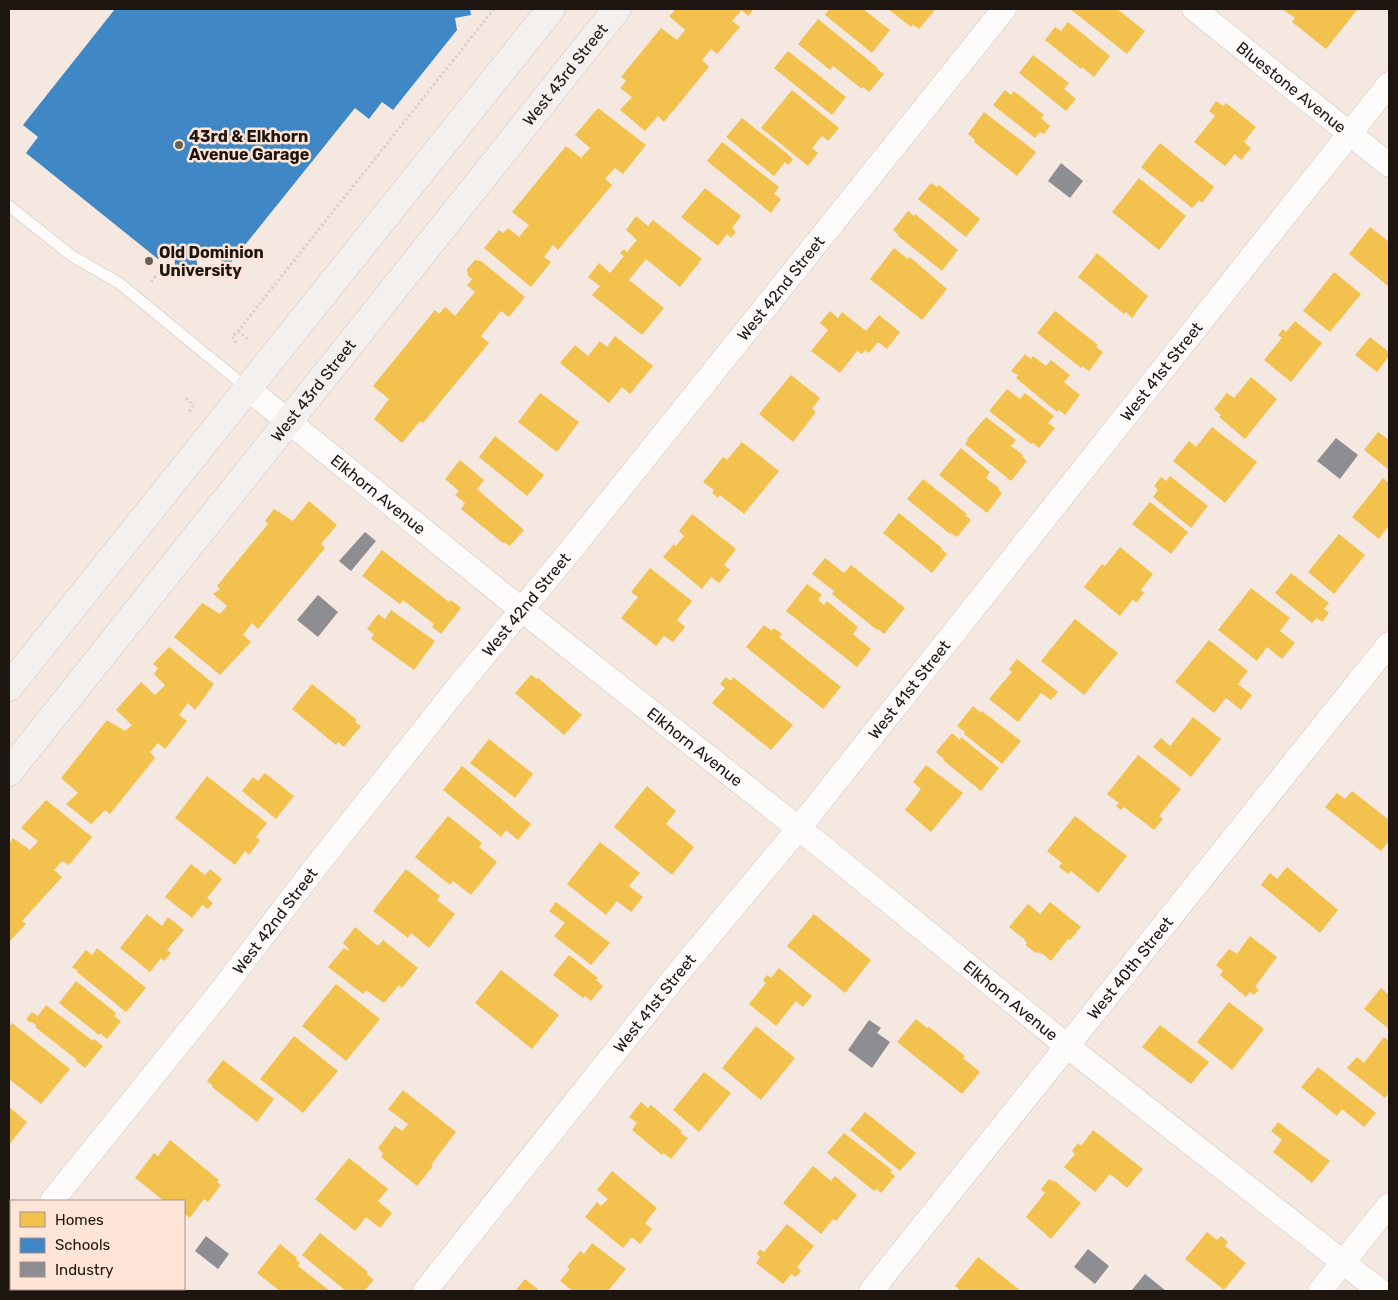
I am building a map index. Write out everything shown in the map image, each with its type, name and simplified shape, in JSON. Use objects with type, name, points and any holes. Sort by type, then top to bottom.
[{"type":"street","points":[[9,688],[551,9]]},
{"type":"street","name":"West 43rd Street","points":[[9,772],[617,9]]},
{"type":"street","name":"West 42nd Street","points":[[53,1200],[218,995],[413,744],[1004,9]]},
{"type":"street","name":"Bluestone Avenue","points":[[1194,9],[1389,165]]},
{"type":"street","name":"West 41st Street","points":[[425,1291],[678,973],[799,828],[1389,84]]},
{"type":"street","name":"Elkhorn Avenue","points":[[247,388],[522,610],[799,828],[1067,1046],[1380,1291]]},
{"type":"street","name":"West 40th Street","points":[[871,1291],[1389,644]]},
{"type":"street","points":[[1320,1291],[1389,1205]]},
{"type":"lane","name":"Elkhorn Avenue","points":[[9,206],[72,256],[119,283],[247,388]]},
{"type":"path","points":[[236,343],[232,336],[238,331],[494,9]]},
{"type":"path","points":[[151,282],[174,255]]},
{"type":"path","points":[[238,331],[256,344]]},
{"type":"path","points":[[186,398],[194,405]]},
{"type":"building: Homes","points":[[676,9],[754,9],[748,16],[742,10],[732,21],[740,27],[717,54],[711,49],[702,60],[709,67],[664,122],[658,116],[645,131],[620,110],[632,97],[620,88],[626,81],[621,77],[661,28],[677,40],[685,30],[669,16]]},
{"type":"building: Homes","points":[[829,9],[863,9],[890,30],[872,53],[825,15]]},
{"type":"building: Homes","points":[[888,9],[931,9],[934,11],[919,29],[913,25],[911,27]]},
{"type":"building: Homes","points":[[1070,9],[1117,9],[1145,31],[1127,54]]},
{"type":"building: Homes","points":[[1282,9],[1357,10],[1326,49],[1292,22],[1295,18]]},
{"type":"building: Homes","points":[[818,19],[884,74],[869,92],[863,87],[862,89],[833,66],[830,70],[798,44]]},
{"type":"building: Homes","points":[[1068,22],[1110,56],[1094,77],[1045,40],[1055,27],[1061,31]]},
{"type":"building: Homes","points":[[788,51],[846,97],[832,115],[774,68]]},
{"type":"building: Homes","points":[[1033,55],[1069,83],[1064,89],[1076,99],[1066,111],[1019,73]]},
{"type":"building: Homes","points":[[792,90],[839,128],[828,141],[822,136],[812,148],[818,153],[808,166],[761,128]]},
{"type":"building: Homes","points":[[1005,90],[1011,95],[1014,91],[1044,115],[1041,118],[1050,126],[1044,134],[1040,132],[1035,138],[993,105]]},
{"type":"building: Homes","points":[[1216,101],[1223,106],[1226,103],[1256,127],[1244,142],[1251,148],[1241,160],[1235,154],[1225,166],[1194,142],[1215,116],[1209,111]]},
{"type":"building: Homes","points":[[598,108],[646,145],[623,174],[615,168],[605,179],[612,185],[558,250],[553,245],[544,257],[551,262],[531,287],[484,248],[499,230],[503,233],[508,228],[519,237],[529,225],[512,212],[566,146],[581,158],[590,148],[575,135]]},
{"type":"building: Homes","points":[[984,112],[1036,152],[1017,176],[974,142],[975,140],[968,134]]},
{"type":"building: Homes","points":[[742,118],[793,160],[788,165],[785,162],[774,176],[726,137]]},
{"type":"building: Homes","points":[[722,142],[779,187],[774,194],[781,199],[771,213],[707,161]]},
{"type":"building: Homes","points":[[1160,143],[1214,187],[1202,203],[1199,200],[1192,208],[1141,167]]},
{"type":"building: Homes","points":[[1139,178],[1186,216],[1159,250],[1112,212]]},
{"type":"building: Homes","points":[[931,183],[937,187],[939,185],[980,219],[966,237],[918,199]]},
{"type":"building: Homes","points":[[705,188],[741,216],[732,228],[736,232],[731,238],[727,234],[718,246],[681,217]]},
{"type":"building: Homes","points":[[908,211],[914,216],[915,214],[958,250],[942,271],[893,230]]},
{"type":"building: Homes","points":[[636,216],[648,226],[653,220],[702,259],[680,287],[646,259],[629,280],[664,308],[642,335],[592,295],[600,286],[588,277],[599,263],[610,273],[624,256],[620,253],[624,249],[627,252],[637,240],[626,230]]},
{"type":"building: Homes","points":[[1370,227],[1389,242],[1388,286],[1349,254]]},
{"type":"building: Homes","points":[[894,248],[908,259],[910,257],[947,289],[922,320],[870,279]]},
{"type":"building: Homes","points":[[1097,253],[1148,296],[1132,318],[1126,312],[1124,314],[1078,277]]},
{"type":"building: Homes","points":[[475,260],[481,261],[525,297],[509,317],[501,311],[481,336],[489,343],[423,423],[420,421],[402,443],[374,419],[389,399],[373,386],[435,310],[439,314],[445,307],[455,316],[475,292],[467,285],[472,279],[468,276],[467,269]]},
{"type":"building: Homes","points":[[1334,272],[1361,294],[1330,332],[1303,311]]},
{"type":"building: Homes","points":[[830,311],[838,318],[842,312],[866,331],[879,315],[900,332],[887,349],[878,342],[869,353],[865,350],[862,354],[857,351],[840,373],[811,351],[828,330],[820,323]]},
{"type":"building: Homes","points":[[1055,311],[1098,345],[1096,347],[1103,352],[1089,371],[1082,366],[1081,368],[1037,333]]},
{"type":"building: Homes","points":[[1295,321],[1322,343],[1291,382],[1264,360],[1282,338],[1278,335],[1283,329],[1286,332]]},
{"type":"building: Homes","points":[[615,336],[653,366],[630,394],[622,387],[609,403],[560,363],[575,345],[588,356],[600,341],[607,347]]},
{"type":"building: Homes","points":[[1370,337],[1389,352],[1389,356],[1377,372],[1355,355]]},
{"type":"building: Homes","points":[[1025,354],[1031,359],[1033,356],[1046,366],[1051,360],[1070,375],[1064,382],[1080,395],[1065,415],[1059,410],[1057,412],[1016,378],[1018,375],[1011,371]]},
{"type":"building: Homes","points":[[791,375],[820,398],[812,409],[816,412],[793,442],[759,414]]},
{"type":"building: Homes","points":[[1251,377],[1277,399],[1245,439],[1219,417],[1221,415],[1214,409],[1227,393],[1234,398]]},
{"type":"building: Homes","points":[[1007,389],[1020,399],[1025,393],[1054,416],[1048,423],[1055,428],[1039,448],[1033,443],[1031,444],[989,411]]},
{"type":"building: Homes","points":[[540,393],[579,422],[557,452],[518,422]]},
{"type":"building: Homes","points":[[986,417],[1016,440],[1011,446],[1023,455],[1022,457],[1027,461],[1011,481],[965,444]]},
{"type":"building: Homes","points":[[1212,427],[1257,462],[1225,503],[1173,461],[1189,441],[1196,447]]},
{"type":"building: Homes","points":[[1378,432],[1389,440],[1389,470],[1364,450]]},
{"type":"building: Homes","points":[[495,436],[544,475],[527,496],[479,457]]},
{"type":"building: Homes","points":[[742,442],[779,471],[744,514],[720,495],[718,498],[712,493],[714,490],[703,482],[723,457],[727,460]]},
{"type":"building: Homes","points":[[961,448],[990,472],[986,478],[999,488],[1002,493],[987,513],[939,475]]},
{"type":"building: Homes","points":[[460,460],[484,480],[477,489],[524,530],[510,546],[503,543],[461,509],[465,503],[455,495],[459,491],[445,479]]},
{"type":"building: Homes","points":[[1170,476],[1208,506],[1191,528],[1153,497],[1158,490],[1154,486],[1161,477],[1166,481]]},
{"type":"building: Homes","points":[[1383,478],[1389,483],[1389,530],[1387,528],[1379,539],[1352,517]]},
{"type":"building: Homes","points":[[923,479],[967,514],[965,515],[971,520],[957,537],[950,534],[907,499]]},
{"type":"building: Homes","points":[[309,501],[337,525],[321,544],[325,548],[258,629],[252,623],[243,635],[251,642],[220,675],[174,637],[202,603],[220,614],[227,606],[213,594],[220,589],[217,586],[268,524],[265,521],[274,509],[293,521]]},
{"type":"building: Homes","points":[[1150,502],[1188,532],[1171,554],[1132,524]]},
{"type":"building: Homes","points":[[899,513],[947,554],[932,573],[883,533]]},
{"type":"building: Homes","points":[[692,514],[736,549],[724,565],[730,570],[719,583],[711,577],[702,589],[663,557],[684,536],[679,531]]},
{"type":"building: Homes","points":[[1339,534],[1365,555],[1334,594],[1308,572]]},
{"type":"building: Homes","points":[[1120,547],[1153,574],[1141,590],[1144,593],[1136,603],[1133,599],[1120,616],[1084,587],[1102,564],[1105,566]]},
{"type":"building: Homes","points":[[382,550],[449,602],[451,600],[461,608],[441,634],[432,627],[434,624],[403,600],[400,604],[362,576]]},
{"type":"building: Homes","points":[[825,558],[844,573],[851,565],[905,608],[884,634],[832,594],[834,591],[812,574]]},
{"type":"building: Homes","points":[[650,568],[692,601],[677,620],[685,627],[673,642],[664,636],[656,646],[621,618],[638,597],[631,592]]},
{"type":"building: Homes","points":[[1291,573],[1329,603],[1324,609],[1329,613],[1322,622],[1317,618],[1312,623],[1275,593]]},
{"type":"building: Homes","points":[[807,584],[822,595],[818,600],[824,605],[827,601],[858,627],[853,634],[871,649],[857,667],[786,611]]},
{"type":"building: Homes","points":[[1251,588],[1290,618],[1280,631],[1295,643],[1282,659],[1267,647],[1257,661],[1218,630]]},
{"type":"building: Homes","points":[[391,610],[435,641],[414,670],[371,639],[374,634],[367,629],[378,614],[385,619]]},
{"type":"building: Homes","points":[[1075,619],[1118,653],[1084,695],[1041,661]]},
{"type":"building: Homes","points":[[764,625],[772,631],[774,628],[782,634],[779,637],[841,687],[823,709],[746,647]]},
{"type":"building: Homes","points":[[1209,640],[1248,671],[1238,684],[1252,695],[1241,710],[1226,698],[1214,713],[1175,682]]},
{"type":"building: Homes","points":[[169,647],[214,684],[195,710],[188,703],[179,715],[187,721],[165,749],[158,743],[150,752],[155,758],[110,814],[105,810],[91,824],[66,804],[78,793],[61,778],[107,720],[125,731],[132,725],[116,710],[141,682],[155,695],[165,685],[154,674],[158,668],[153,664]]},
{"type":"building: Homes","points":[[1017,659],[1058,692],[1051,700],[1041,693],[1018,722],[989,699],[1012,672],[1009,669]]},
{"type":"building: Homes","points":[[531,675],[538,678],[582,715],[564,735],[515,693]]},
{"type":"building: Homes","points":[[726,677],[731,681],[733,677],[793,725],[771,750],[712,703],[725,688],[720,684]]},
{"type":"building: Homes","points":[[312,684],[357,720],[355,722],[361,726],[344,747],[338,742],[336,745],[292,709]]},
{"type":"building: Homes","points":[[973,706],[1021,741],[1002,764],[964,734],[965,732],[957,726]]},
{"type":"building: Homes","points":[[1193,717],[1221,739],[1191,777],[1153,747],[1161,738],[1170,746]]},
{"type":"building: Homes","points":[[952,733],[960,740],[961,737],[999,768],[981,791],[936,752]]},
{"type":"building: Homes","points":[[489,739],[533,774],[515,798],[470,763]]},
{"type":"building: Homes","points":[[1138,755],[1181,789],[1159,816],[1163,819],[1154,830],[1124,807],[1121,810],[1116,806],[1119,803],[1107,794]]},
{"type":"building: Homes","points":[[926,765],[963,793],[931,832],[905,810],[921,789],[913,782]]},
{"type":"building: Homes","points":[[462,766],[531,824],[518,840],[506,830],[501,837],[443,790]]},
{"type":"building: Homes","points":[[265,773],[294,796],[276,819],[242,791],[253,777],[258,781]]},
{"type":"building: Homes","points":[[207,776],[267,823],[256,837],[260,840],[249,855],[245,851],[235,865],[175,818]]},
{"type":"building: Homes","points":[[647,786],[676,811],[666,824],[694,847],[672,875],[614,827]]},
{"type":"building: Homes","points":[[1352,791],[1389,820],[1389,841],[1381,851],[1325,807],[1337,793],[1345,799]]},
{"type":"building: Homes","points":[[46,800],[92,837],[69,865],[62,861],[54,870],[62,877],[22,921],[26,924],[9,942],[9,844],[13,838],[30,850],[38,841],[21,828]]},
{"type":"building: Homes","points":[[448,816],[482,843],[479,847],[497,862],[471,895],[453,881],[450,885],[415,857]]},
{"type":"building: Homes","points":[[1075,816],[1127,856],[1098,893],[1071,871],[1068,874],[1059,867],[1062,863],[1047,851]]},
{"type":"building: Homes","points":[[600,842],[640,873],[629,886],[643,897],[631,912],[617,901],[606,915],[567,884]]},
{"type":"building: Homes","points":[[191,864],[205,875],[210,869],[222,879],[207,898],[213,903],[208,909],[202,905],[192,918],[165,897]]},
{"type":"building: Homes","points":[[1287,867],[1338,910],[1320,933],[1261,885],[1270,873],[1277,879]]},
{"type":"building: Homes","points":[[406,869],[440,896],[437,900],[455,914],[429,948],[411,933],[408,938],[373,911]]},
{"type":"building: Homes","points":[[556,902],[610,943],[591,965],[554,936],[565,923],[549,911]]},
{"type":"building: Homes","points":[[1050,902],[1081,927],[1070,940],[1068,939],[1051,961],[1043,954],[1036,953],[1025,945],[1027,943],[1024,939],[1009,927],[1028,904],[1040,914]]},
{"type":"building: Homes","points":[[147,914],[162,926],[168,917],[184,930],[167,950],[171,953],[164,961],[161,958],[150,972],[120,948]]},
{"type":"building: Homes","points":[[814,914],[871,960],[845,993],[787,946]]},
{"type":"building: Homes","points":[[355,927],[378,946],[383,940],[418,968],[402,988],[399,985],[384,1003],[366,990],[363,994],[328,967],[344,948],[348,951],[349,949],[343,943]]},
{"type":"building: Homes","points":[[1250,936],[1277,957],[1255,987],[1259,990],[1254,995],[1250,992],[1246,997],[1220,975],[1223,971],[1216,965],[1229,949],[1237,954]]},
{"type":"building: Homes","points":[[97,948],[146,988],[126,1012],[72,967],[86,950],[92,955]]},
{"type":"building: Homes","points":[[569,955],[598,978],[596,980],[603,986],[591,1001],[585,996],[583,998],[553,975]]},
{"type":"building: Homes","points":[[779,968],[812,996],[803,1007],[796,1001],[776,1026],[749,1004],[766,983],[763,980],[767,975],[771,978]]},
{"type":"building: Homes","points":[[501,970],[559,1015],[532,1049],[475,1003]]},
{"type":"building: Homes","points":[[76,981],[116,1013],[114,1016],[121,1021],[107,1039],[100,1033],[99,1035],[59,1003]]},
{"type":"building: Homes","points":[[336,984],[380,1019],[346,1061],[302,1026]]},
{"type":"building: Homes","points":[[1381,988],[1389,995],[1389,1029],[1364,1009]]},
{"type":"building: Homes","points":[[1229,1002],[1264,1029],[1232,1070],[1197,1042]]},
{"type":"building: Homes","points":[[46,1005],[93,1041],[94,1039],[103,1046],[85,1068],[35,1027],[37,1026],[26,1019],[32,1012],[38,1016]]},
{"type":"building: Homes","points":[[916,1019],[965,1056],[963,1058],[980,1072],[962,1094],[897,1042]]},
{"type":"building: Homes","points":[[12,1023],[70,1069],[41,1104],[9,1079],[9,1027]]},
{"type":"building: Homes","points":[[1160,1025],[1209,1062],[1191,1084],[1142,1047]]},
{"type":"building: Homes","points":[[756,1026],[795,1058],[761,1100],[722,1068]]},
{"type":"building: Homes","points":[[294,1036],[338,1071],[303,1113],[260,1079]]},
{"type":"building: Homes","points":[[1384,1037],[1389,1041],[1389,1093],[1385,1098],[1347,1068],[1357,1057],[1364,1063]]},
{"type":"building: Homes","points":[[223,1060],[274,1099],[257,1122],[207,1081]]},
{"type":"building: Homes","points":[[1318,1067],[1376,1113],[1364,1127],[1342,1109],[1337,1116],[1301,1087]]},
{"type":"building: Homes","points":[[704,1072],[731,1093],[699,1132],[673,1110]]},
{"type":"building: Homes","points":[[403,1090],[456,1132],[417,1186],[381,1157],[383,1153],[378,1148],[395,1126],[402,1131],[408,1124],[388,1109]]},
{"type":"building: Homes","points":[[641,1102],[648,1108],[651,1105],[682,1131],[680,1133],[688,1138],[671,1159],[664,1153],[662,1155],[632,1130],[637,1123],[629,1117]]},
{"type":"building: Homes","points":[[9,1107],[27,1122],[9,1145]]},
{"type":"building: Homes","points":[[865,1112],[916,1153],[900,1171],[850,1130]]},
{"type":"building: Homes","points":[[1278,1122],[1330,1161],[1312,1183],[1273,1152],[1282,1140],[1271,1131]]},
{"type":"building: Homes","points":[[1093,1130],[1143,1169],[1127,1188],[1110,1174],[1095,1192],[1064,1167],[1075,1154],[1072,1151],[1078,1143],[1081,1146]]},
{"type":"building: Homes","points":[[844,1133],[892,1170],[890,1172],[895,1176],[881,1193],[877,1189],[874,1191],[827,1153]]},
{"type":"building: Homes","points":[[170,1140],[219,1180],[217,1182],[221,1185],[208,1202],[204,1199],[190,1218],[185,1214],[185,1200],[163,1200],[135,1178],[154,1153],[158,1156]]},
{"type":"building: Homes","points":[[349,1158],[388,1189],[378,1201],[392,1213],[380,1228],[366,1217],[355,1231],[315,1199]]},
{"type":"building: Homes","points":[[813,1166],[831,1181],[835,1176],[857,1195],[836,1221],[833,1219],[821,1234],[783,1203]]},
{"type":"building: Homes","points":[[612,1171],[657,1208],[645,1223],[652,1229],[640,1244],[632,1237],[623,1248],[585,1217],[597,1202],[601,1206],[608,1199],[597,1190]]},
{"type":"building: Homes","points":[[1049,1179],[1055,1181],[1081,1203],[1051,1239],[1026,1217],[1045,1193],[1041,1189]]},
{"type":"building: Homes","points":[[787,1224],[814,1246],[797,1267],[801,1271],[796,1277],[791,1274],[783,1284],[756,1263],[760,1257],[757,1254],[760,1249],[764,1252]]},
{"type":"building: Homes","points":[[1207,1232],[1217,1240],[1221,1236],[1228,1242],[1225,1246],[1246,1263],[1224,1290],[1185,1259]]},
{"type":"building: Homes","points":[[320,1233],[368,1272],[367,1274],[374,1280],[364,1291],[346,1291],[302,1255]]},
{"type":"building: Homes","points":[[592,1243],[626,1269],[608,1291],[573,1291],[560,1281],[570,1269],[567,1267],[580,1251],[584,1254]]},
{"type":"building: Homes","points":[[280,1244],[297,1258],[296,1260],[300,1263],[298,1266],[330,1291],[280,1291],[257,1273]]},
{"type":"building: Homes","points":[[978,1257],[1021,1291],[961,1291],[955,1286]]},
{"type":"building: Homes","points":[[525,1279],[540,1291],[515,1291]]},
{"type":"building: Homes","points":[[92,1290],[139,1291],[94,1291]]},
{"type":"building: Schools","name":"43rd & Elkhorn Avenue Garage","points":[[115,9],[470,9],[471,15],[455,18],[457,30],[393,110],[382,102],[369,119],[355,108],[228,266],[210,251],[196,253],[198,274],[176,276],[174,255],[161,256],[158,259],[26,153],[38,137],[23,125]]},
{"type":"building: Industry","points":[[1061,163],[1083,181],[1070,198],[1048,181]]},
{"type":"building: Industry","points":[[1336,438],[1358,455],[1340,479],[1317,461]]},
{"type":"building: Industry","points":[[365,532],[376,541],[351,571],[339,561]]},
{"type":"building: Industry","points":[[318,595],[338,612],[318,637],[297,620]]},
{"type":"building: Industry","points":[[869,1020],[881,1028],[877,1033],[890,1042],[872,1068],[848,1050]]},
{"type":"building: Industry","points":[[206,1236],[229,1254],[218,1269],[195,1251]]},
{"type":"building: Industry","points":[[1088,1249],[1109,1266],[1095,1284],[1074,1267]]},
{"type":"building: Industry","points":[[1145,1274],[1166,1291],[1131,1291]]},
{"type":"place","name":"43rd & Elkhorn Avenue Garage","points":[[179,145]]},
{"type":"place","name":"Old Dominion University","points":[[149,261]]}]
